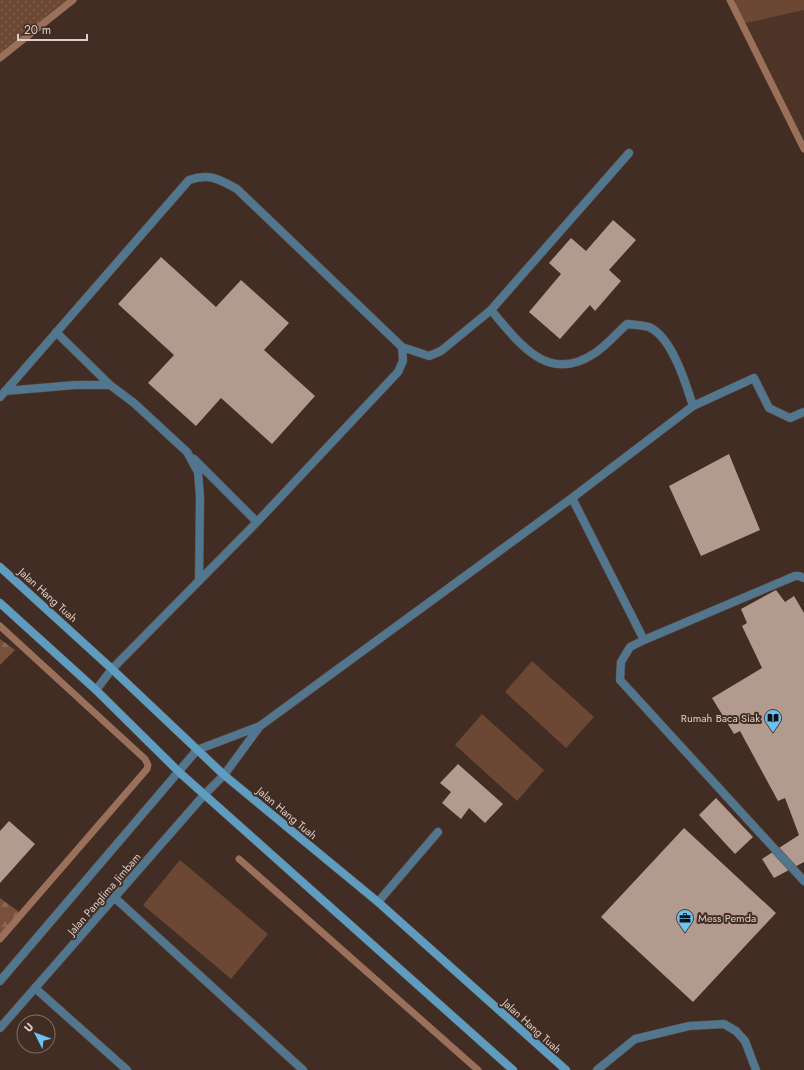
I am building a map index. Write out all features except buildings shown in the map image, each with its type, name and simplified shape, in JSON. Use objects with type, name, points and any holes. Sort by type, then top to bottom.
[{"type":"main road","name":"Jalan Hang Tuah","points":[[0,567],[112,669],[224,775],[378,902],[566,1070]]},
{"type":"main road","points":[[0,603],[96,690],[204,795],[513,1070]]},
{"type":"street","points":[[3,394],[189,180],[198,176],[208,176],[219,179],[237,188],[402,347],[429,356],[441,351],[491,310],[629,153]]},
{"type":"street","points":[[491,310],[514,337],[536,357],[555,364],[572,364],[595,353],[627,324],[650,328],[663,337],[682,372],[693,406]]},
{"type":"street","points":[[56,332],[110,385],[134,403],[186,452],[257,522]]},
{"type":"street","points":[[96,690],[112,669],[257,522],[398,372],[403,361],[402,347]]},
{"type":"street","points":[[197,750],[260,726],[572,498],[693,406],[754,378],[769,408],[790,418],[804,412]]},
{"type":"street","points":[[3,394],[75,385],[110,385]]},
{"type":"street","points":[[186,452],[198,472],[200,497],[199,581]]},
{"type":"street","points":[[572,498],[644,640]]},
{"type":"street","points":[[804,578],[794,576],[630,647],[621,662],[620,680],[804,881]]},
{"type":"street","name":"Jalan Panglima Jimbam","points":[[0,1028],[204,795],[224,775],[260,726]]},
{"type":"street","name":"Jalan Panglima Jimbam","points":[[0,981],[197,750]]},
{"type":"street","points":[[378,902],[438,832]]},
{"type":"street","points":[[115,898],[303,1070]]},
{"type":"street","points":[[35,988],[127,1070]]},
{"type":"street","points":[[597,1070],[634,1040],[689,1026],[724,1024],[736,1031],[745,1041],[756,1070]]},
{"type":"shaded area","points":[[0,0],[73,0],[0,58]]},
{"type":"shaded area","points":[[736,0],[804,0],[804,10],[742,24],[731,2]]},
{"type":"shaded area","points":[[804,10],[804,149],[742,24]]},
{"type":"shaded area","points":[[532,661],[594,717],[566,748],[505,692]]},
{"type":"shaded area","points":[[482,714],[544,770],[517,801],[455,745]]},
{"type":"shaded area","points":[[180,860],[268,934],[231,979],[143,905]]},
{"type":"green space","points":[[0,639],[15,650],[0,665]]},
{"type":"green space","points":[[0,898],[22,914],[0,939]]},
{"type":"waterway","points":[[0,58],[73,0]]},
{"type":"waterway","points":[[730,0],[804,149]]},
{"type":"waterway","points":[[0,626],[145,759],[148,765],[147,769],[0,939]]},
{"type":"waterway","points":[[239,859],[478,1070]]},
{"type":"place","name":"Rumah Baca Siak","points":[[773,733]]},
{"type":"place","name":"Mess Pemda","points":[[685,933]]}]
